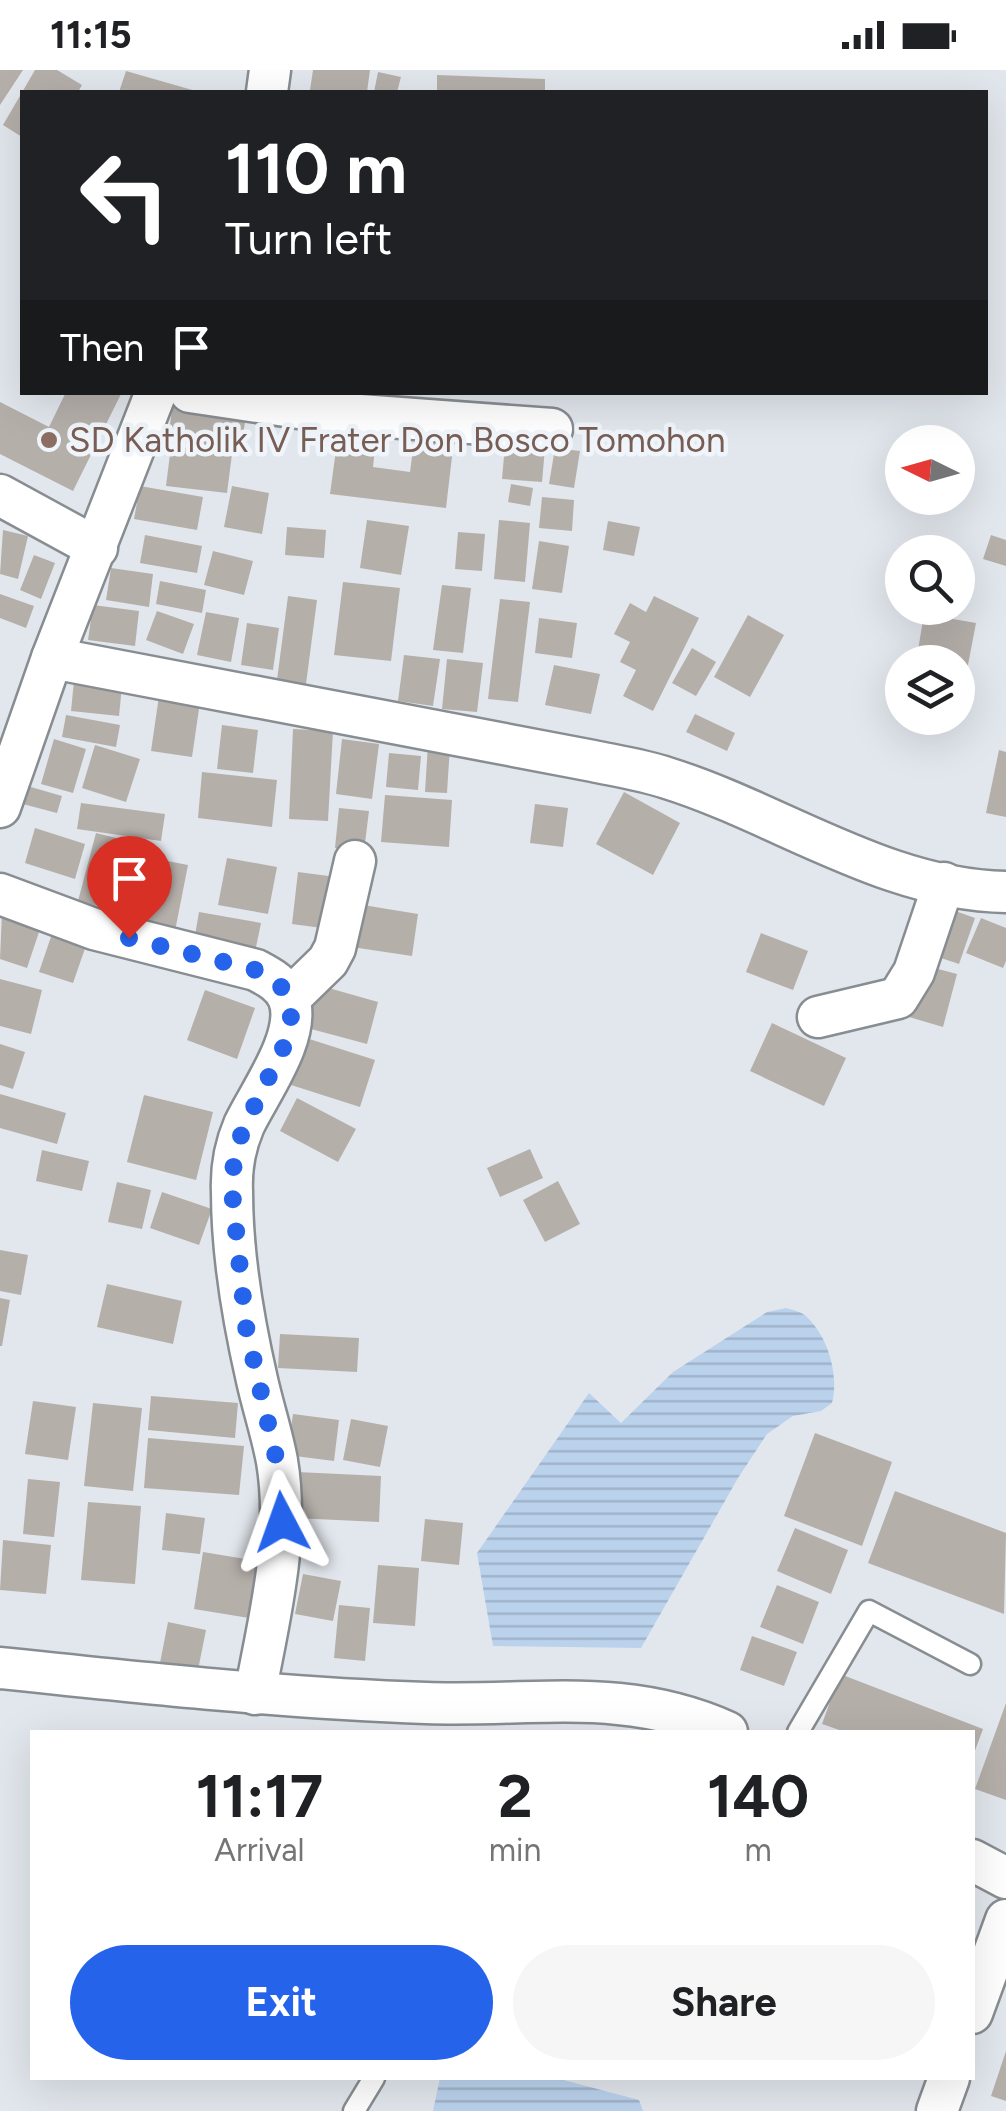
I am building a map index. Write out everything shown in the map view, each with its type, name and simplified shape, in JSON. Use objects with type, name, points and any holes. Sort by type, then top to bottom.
[{"type":"street","points":[[0,807],[11,742],[52,658],[155,395]]},
{"type":"street","points":[[211,395],[334,413],[552,428]]},
{"type":"street","points":[[0,495],[97,548]]},
{"type":"street","points":[[52,658],[593,760],[668,778],[890,869],[979,891],[1006,892]]},
{"type":"street","points":[[289,999],[328,961],[335,948],[354,861]]},
{"type":"street","points":[[818,1017],[898,998],[914,972],[944,882]]},
{"type":"street","points":[[0,894],[94,929],[256,970],[278,982],[289,999],[288,1038],[243,1129],[234,1159],[232,1191],[246,1327],[277,1462],[282,1522],[276,1581],[254,1694]]},
{"type":"street","points":[[0,1668],[254,1694],[431,1703],[566,1699],[650,1707],[721,1730]]},
{"type":"street","points":[[975,1862],[1006,1878]]},
{"type":"street","points":[[975,2005],[1006,1920]]},
{"type":"lane","points":[[799,1730],[870,1610],[970,1664]]},
{"type":"lane","points":[[354,2111],[373,2080]]},
{"type":"water","points":[[786,1308],[806,1316],[822,1336],[833,1370],[832,1403],[821,1411],[793,1416],[767,1434],[641,1648],[493,1646],[477,1553],[589,1393],[621,1423],[673,1372],[767,1312]]},
{"type":"water","points":[[440,2080],[564,2080],[639,2100],[643,2111],[433,2111]]},
{"type":"building","points":[[0,70],[23,70],[0,105]]},
{"type":"building","points":[[35,70],[57,70],[82,85],[79,90],[23,90]]},
{"type":"building","points":[[313,70],[370,70],[367,90],[310,90]]},
{"type":"building","points":[[126,71],[192,90],[120,90]]},
{"type":"building","points":[[378,72],[401,77],[398,90],[374,90]]},
{"type":"building","points":[[437,75],[545,79],[545,90],[437,90]]},
{"type":"building","points":[[20,95],[20,136],[3,125]]},
{"type":"building","name":"SD Katholik IV Frater Don Bosco Tomohon","points":[[65,395],[121,395],[73,491],[0,454],[0,402],[49,427]]},
{"type":"building","points":[[173,403],[246,414],[241,451],[168,439]]},
{"type":"building","points":[[416,426],[455,431],[446,508],[330,494],[338,435],[376,440],[373,467],[410,472]]},
{"type":"building","points":[[505,445],[545,448],[542,482],[502,479]]},
{"type":"building","points":[[171,446],[232,454],[227,493],[166,486]]},
{"type":"building","points":[[555,448],[580,451],[574,488],[549,484]]},
{"type":"building","points":[[511,484],[533,488],[530,506],[508,502]]},
{"type":"building","points":[[140,486],[203,497],[197,530],[134,519]]},
{"type":"building","points":[[232,486],[269,493],[262,534],[224,527]]},
{"type":"building","points":[[542,497],[574,500],[572,531],[539,528]]},
{"type":"building","points":[[367,520],[409,526],[401,575],[360,568]]},
{"type":"building","points":[[499,520],[530,523],[525,582],[494,579]]},
{"type":"building","points":[[608,521],[640,527],[634,556],[603,550]]},
{"type":"building","points":[[287,527],[326,530],[324,558],[285,555]]},
{"type":"building","points":[[3,530],[28,536],[18,579],[0,574]]},
{"type":"building","points":[[458,532],[485,534],[482,571],[455,569]]},
{"type":"building","points":[[145,535],[202,546],[197,573],[140,563]]},
{"type":"building","points":[[991,535],[1006,540],[1006,566],[983,559]]},
{"type":"building","points":[[539,541],[569,546],[562,593],[532,589]]},
{"type":"building","points":[[213,551],[253,561],[244,595],[204,585]]},
{"type":"building","points":[[34,555],[55,563],[41,599],[20,590]]},
{"type":"building","points":[[111,568],[153,574],[149,607],[106,600]]},
{"type":"building","points":[[160,581],[206,590],[202,613],[156,604]]},
{"type":"building","points":[[343,582],[400,588],[391,661],[334,655]]},
{"type":"building","points":[[442,585],[471,588],[463,653],[433,650]]},
{"type":"building","points":[[0,594],[34,606],[26,628],[0,618]]},
{"type":"building","points":[[288,596],[317,600],[306,684],[277,680]]},
{"type":"building","points":[[654,596],[699,618],[653,711],[623,696],[636,670],[620,662],[630,642],[614,634],[630,603],[646,612]]},
{"type":"building","points":[[500,599],[530,602],[518,702],[488,699]]},
{"type":"building","points":[[93,605],[139,611],[135,646],[88,640]]},
{"type":"building","points":[[157,611],[194,624],[183,654],[146,640]]},
{"type":"building","points":[[206,612],[239,618],[231,662],[197,655]]},
{"type":"building","points":[[748,615],[784,635],[750,697],[714,677]]},
{"type":"building","points":[[539,618],[577,623],[572,658],[535,653]]},
{"type":"building","points":[[247,623],[279,628],[273,670],[241,665]]},
{"type":"building","points":[[976,623],[972,645],[919,645],[922,625]]},
{"type":"building","points":[[692,648],[716,662],[696,696],[672,683]]},
{"type":"building","points":[[404,655],[440,659],[433,706],[398,701]]},
{"type":"building","points":[[447,659],[483,663],[477,712],[442,709]]},
{"type":"building","points":[[554,665],[600,674],[591,714],[545,705]]},
{"type":"building","points":[[74,681],[122,686],[119,716],[71,711]]},
{"type":"building","points":[[159,696],[200,702],[192,757],[151,751]]},
{"type":"building","points":[[695,714],[735,733],[727,751],[686,732]]},
{"type":"building","points":[[66,715],[120,725],[116,747],[62,737]]},
{"type":"building","points":[[222,725],[258,730],[253,773],[217,769]]},
{"type":"building","points":[[293,729],[333,731],[328,821],[289,819]]},
{"type":"building","points":[[54,739],[86,749],[73,793],[41,784]]},
{"type":"building","points":[[342,739],[379,744],[372,799],[336,794]]},
{"type":"building","points":[[428,744],[450,746],[447,793],[425,792]]},
{"type":"building","points":[[95,745],[140,759],[126,802],[82,788]]},
{"type":"building","points":[[999,750],[1006,752],[1006,817],[986,813]]},
{"type":"building","points":[[389,753],[421,756],[418,790],[386,787]]},
{"type":"building","points":[[202,772],[277,780],[272,827],[198,818]]},
{"type":"building","points":[[24,785],[62,796],[57,813],[19,803]]},
{"type":"building","points":[[624,792],[680,823],[653,875],[596,844]]},
{"type":"building","points":[[385,795],[452,800],[449,847],[381,842]]},
{"type":"building","points":[[81,803],[165,814],[161,841],[77,829]]},
{"type":"building","points":[[535,804],[568,808],[563,847],[530,843]]},
{"type":"building","points":[[339,808],[369,811],[364,851],[335,848]]},
{"type":"building","points":[[35,828],[85,844],[75,879],[25,863]]},
{"type":"building","points":[[96,833],[116,838],[99,906],[78,901]]},
{"type":"building","points":[[227,858],[277,867],[268,914],[218,905]]},
{"type":"building","points":[[157,859],[188,865],[175,931],[145,925]]},
{"type":"building","points":[[298,872],[336,877],[329,929],[292,924]]},
{"type":"building","points":[[351,903],[418,914],[412,956],[345,946]]},
{"type":"building","points":[[941,906],[975,918],[959,964],[926,953]]},
{"type":"building","points":[[199,912],[261,923],[255,952],[194,941]]},
{"type":"building","points":[[2,913],[41,926],[27,968],[0,959]]},
{"type":"building","points":[[981,918],[1006,928],[1003,968],[966,953]]},
{"type":"building","points":[[55,925],[89,937],[73,983],[39,972]]},
{"type":"building","points":[[761,933],[808,951],[793,990],[746,972]]},
{"type":"building","points":[[923,965],[957,974],[943,1027],[909,1017]]},
{"type":"building","points":[[0,979],[42,990],[31,1034],[0,1026]]},
{"type":"building","points":[[311,983],[378,1002],[367,1044],[300,1026]]},
{"type":"building","points":[[205,990],[255,1008],[237,1059],[187,1040]]},
{"type":"building","points":[[772,1023],[846,1058],[824,1106],[750,1071]]},
{"type":"building","points":[[303,1037],[375,1060],[360,1107],[288,1084]]},
{"type":"building","points":[[0,1044],[25,1052],[13,1089],[0,1085]]},
{"type":"building","points":[[0,1094],[66,1113],[57,1144],[0,1128]]},
{"type":"building","points":[[144,1095],[213,1112],[196,1180],[127,1162]]},
{"type":"building","points":[[297,1098],[356,1129],[338,1162],[280,1131]]},
{"type":"building","points":[[530,1149],[543,1178],[500,1197],[487,1168]]},
{"type":"building","points":[[42,1150],[89,1161],[82,1191],[36,1181]]},
{"type":"building","points":[[558,1181],[580,1224],[545,1242],[523,1200]]},
{"type":"building","points":[[117,1182],[151,1190],[142,1229],[108,1222]]},
{"type":"building","points":[[162,1192],[212,1209],[199,1245],[150,1228]]},
{"type":"building","points":[[0,1250],[28,1255],[21,1295],[0,1291]]},
{"type":"building","points":[[107,1284],[182,1301],[173,1344],[97,1327]]},
{"type":"building","points":[[0,1298],[10,1300],[2,1346],[0,1346]]},
{"type":"building","points":[[280,1334],[359,1338],[357,1372],[278,1368]]},
{"type":"building","points":[[151,1396],[238,1403],[235,1438],[148,1430]]},
{"type":"building","points":[[33,1401],[76,1407],[68,1460],[25,1454]]},
{"type":"building","points":[[93,1403],[142,1408],[133,1491],[84,1486]]},
{"type":"building","points":[[293,1414],[339,1420],[334,1461],[287,1455]]},
{"type":"building","points":[[351,1419],[388,1426],[380,1467],[343,1460]]},
{"type":"building","points":[[815,1433],[892,1462],[862,1546],[784,1516]]},
{"type":"building","points":[[148,1438],[244,1446],[239,1495],[144,1488]]},
{"type":"building","points":[[297,1472],[381,1476],[379,1522],[295,1518]]},
{"type":"building","points":[[28,1479],[60,1482],[54,1537],[23,1534]]},
{"type":"building","points":[[895,1491],[1006,1533],[1004,1614],[868,1563]]},
{"type":"building","points":[[88,1502],[141,1506],[135,1584],[81,1580]]},
{"type":"building","points":[[166,1513],[205,1518],[200,1554],[162,1550]]},
{"type":"building","points":[[425,1519],[463,1523],[459,1565],[421,1561]]},
{"type":"building","points":[[795,1528],[848,1550],[831,1594],[777,1571]]},
{"type":"building","points":[[3,1540],[51,1545],[46,1594],[0,1590]]},
{"type":"building","points":[[203,1552],[258,1561],[249,1618],[194,1609]]},
{"type":"building","points":[[378,1565],[419,1568],[415,1626],[373,1623]]},
{"type":"building","points":[[303,1574],[341,1581],[333,1621],[295,1614]]},
{"type":"building","points":[[777,1585],[819,1602],[803,1644],[760,1627]]},
{"type":"building","points":[[339,1605],[370,1608],[365,1661],[334,1658]]},
{"type":"building","points":[[168,1622],[206,1630],[198,1670],[160,1663]]},
{"type":"building","points":[[752,1636],[797,1652],[784,1686],[740,1670]]},
{"type":"building","points":[[840,1674],[983,1729],[975,1751],[975,1730],[839,1730],[822,1724]]},
{"type":"building","points":[[1006,1703],[1006,1800],[975,1789]]},
{"type":"building","points":[[1006,2051],[1006,2101],[991,2096]]},
{"type":"place","name":"SD Katholik IV Frater Don Bosco Tomohon","points":[[49,440]]},
{"type":"route","points":[[129,938],[256,970],[278,982],[289,999],[288,1038],[243,1129],[234,1159],[232,1191],[246,1327],[277,1462],[282,1522]]}]
